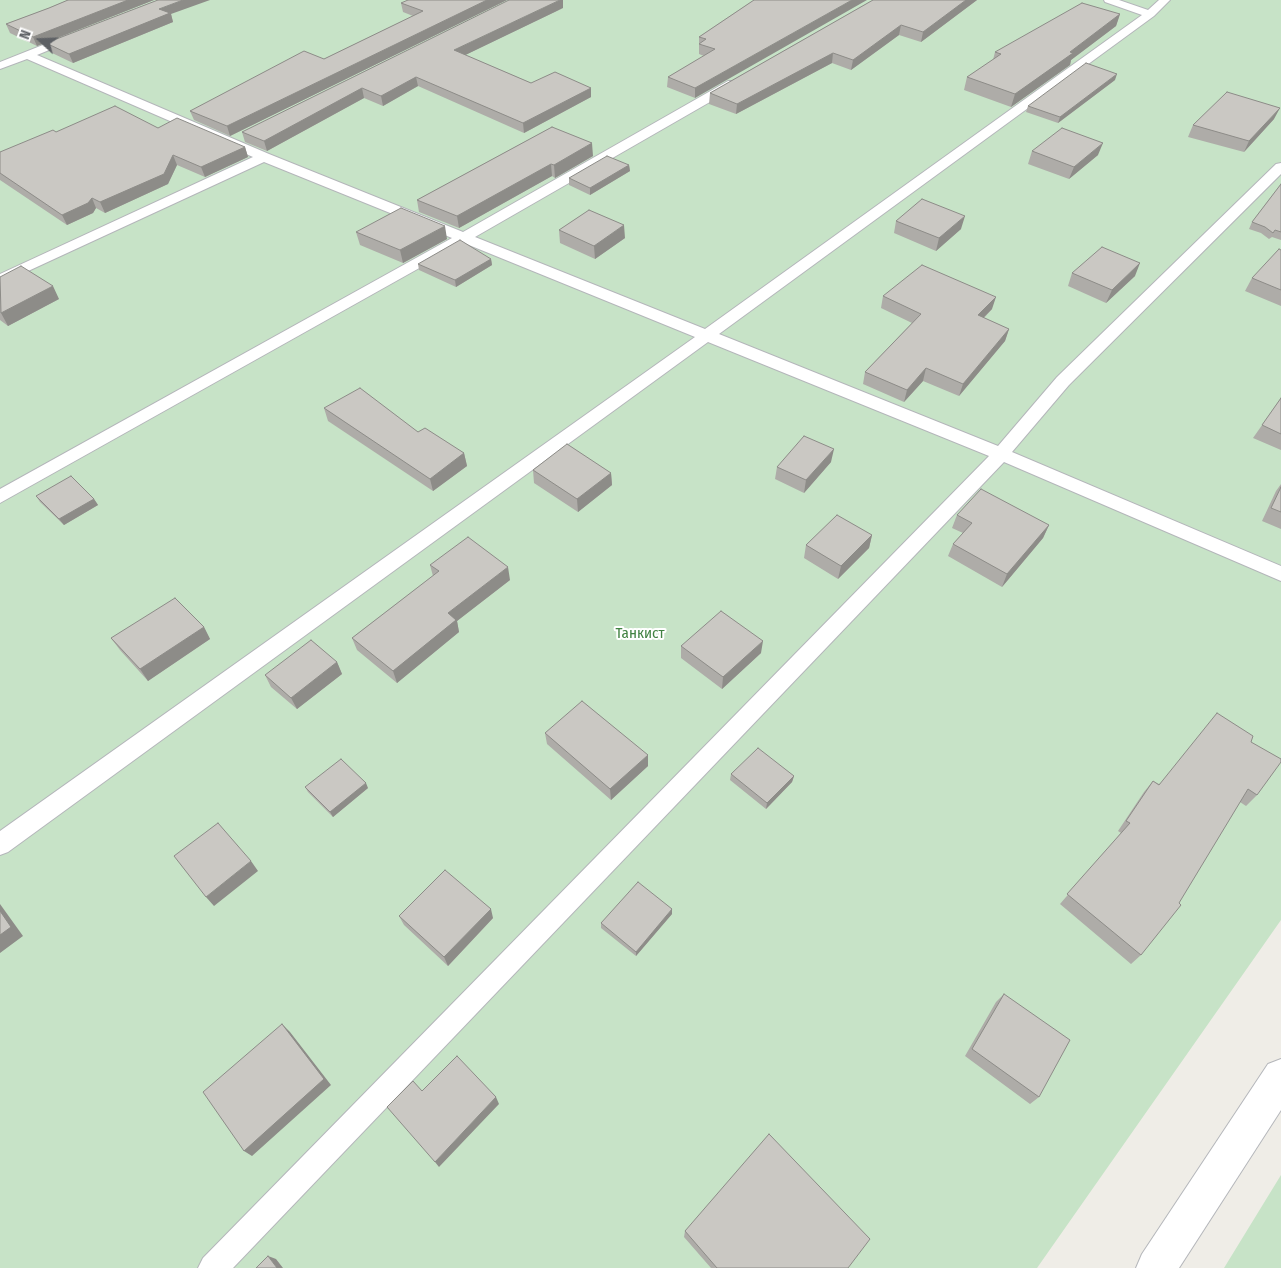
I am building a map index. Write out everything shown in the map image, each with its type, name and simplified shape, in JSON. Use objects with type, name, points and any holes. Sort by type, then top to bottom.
[{"type":"street","points":[[1156,1268],[1281,1077]]},
{"type":"lane","points":[[1110,0],[1150,14]]},
{"type":"lane","points":[[0,844],[706,336],[1150,14],[1165,0]]},
{"type":"lane","points":[[0,66],[80,34]]},
{"type":"lane","points":[[27,55],[264,157],[1002,454],[1281,574]]},
{"type":"lane","points":[[0,497],[464,237],[740,79]]},
{"type":"lane","points":[[231,142],[248,133]]},
{"type":"lane","points":[[0,280],[264,157]]},
{"type":"lane","points":[[213,1268],[1002,454],[1063,380],[1281,167]]},
{"type":"green space","name":"Танкист","points":[[0,0],[1281,0],[1281,920],[1037,1268],[0,1268]]},
{"type":"green space","points":[[1281,1175],[1281,1268],[1224,1268]]},
{"type":"building","points":[[68,0],[128,0],[33,37],[6,24],[49,8]]},
{"type":"building","points":[[158,0],[183,0],[159,9],[170,13],[69,54],[46,43]]},
{"type":"building","points":[[408,0],[487,0],[227,126],[190,111],[304,51],[324,59],[423,11],[401,3]]},
{"type":"building","points":[[509,0],[560,0],[454,50],[531,83],[555,72],[591,88],[523,123],[416,77],[381,96],[362,88],[264,141],[242,132]]},
{"type":"building","points":[[754,0],[852,0],[695,88],[668,77],[715,49],[699,44],[706,39],[699,37]]},
{"type":"building","points":[[873,0],[966,0],[923,32],[901,25],[853,60],[833,53],[737,104],[710,93]]},
{"type":"building","points":[[1082,3],[1120,14],[1070,52],[1073,53],[1015,94],[967,77],[1001,54],[995,52]]},
{"type":"building","points":[[1086,63],[1117,74],[1060,117],[1028,106]]},
{"type":"building","points":[[1227,92],[1280,108],[1249,141],[1193,125]]},
{"type":"building","points":[[115,106],[158,128],[177,118],[245,147],[201,167],[173,155],[164,174],[100,202],[92,198],[88,203],[62,215],[0,173],[0,152],[53,130],[56,132]]},
{"type":"building","points":[[552,127],[592,143],[457,216],[417,200]]},
{"type":"building","points":[[1062,128],[1103,143],[1074,167],[1032,151]]},
{"type":"building","points":[[607,156],[629,165],[590,188],[569,178]]},
{"type":"building","points":[[1281,184],[1281,232],[1275,230],[1273,233],[1265,227],[1252,222]]},
{"type":"building","points":[[922,199],[965,216],[939,238],[896,221]]},
{"type":"building","points":[[401,208],[445,226],[400,250],[356,232]]},
{"type":"building","points":[[589,210],[624,225],[594,246],[559,230]]},
{"type":"building","points":[[460,240],[491,259],[455,280],[418,264]]},
{"type":"building","points":[[1102,247],[1140,263],[1112,290],[1072,273]]},
{"type":"building","points":[[1279,249],[1281,250],[1281,290],[1252,278]]},
{"type":"building","points":[[922,265],[996,297],[978,315],[1009,329],[963,384],[926,368],[907,390],[865,372],[921,314],[883,296]]},
{"type":"building","points":[[21,266],[53,286],[1,313],[0,277]]},
{"type":"building","points":[[360,388],[418,432],[425,428],[464,453],[430,479],[324,408]]},
{"type":"building","points":[[1281,398],[1281,434],[1262,425]]},
{"type":"building","points":[[804,436],[834,449],[806,480],[777,467]]},
{"type":"building","points":[[567,444],[611,473],[577,499],[533,470]]},
{"type":"building","points":[[71,476],[94,499],[59,519],[36,496]]},
{"type":"building","points":[[1281,487],[1281,512],[1271,508]]},
{"type":"building","points":[[981,489],[1049,525],[1007,574],[953,544],[972,523],[957,515]]},
{"type":"building","points":[[837,515],[872,535],[841,566],[806,545]]},
{"type":"building","points":[[468,537],[508,567],[448,613],[456,620],[393,671],[352,638],[439,571],[430,565]]},
{"type":"building","points":[[175,598],[204,627],[140,669],[111,638]]},
{"type":"building","points":[[721,611],[763,641],[723,677],[681,646]]},
{"type":"building","points":[[311,640],[337,662],[291,698],[265,675]]},
{"type":"building","points":[[582,701],[648,755],[610,789],[545,733]]},
{"type":"building","points":[[1217,713],[1253,736],[1251,742],[1281,759],[1281,762],[1257,795],[1248,789],[1179,903],[1181,905],[1141,955],[1067,894],[1130,823],[1126,821],[1153,781],[1159,785]]},
{"type":"building","points":[[758,748],[794,776],[767,803],[731,774]]},
{"type":"building","points":[[341,759],[366,783],[330,812],[305,787]]},
{"type":"building","points":[[218,823],[251,861],[206,897],[174,856]]},
{"type":"building","points":[[445,870],[491,909],[444,957],[399,916]]},
{"type":"building","points":[[638,882],[672,909],[636,952],[601,923]]},
{"type":"building","points":[[0,911],[11,927],[0,935]]},
{"type":"building","points":[[1004,994],[1070,1040],[1039,1097],[972,1049]]},
{"type":"building","points":[[282,1024],[324,1079],[244,1151],[203,1092]]},
{"type":"building","points":[[457,1056],[496,1097],[435,1162],[387,1107],[413,1081],[422,1091]]},
{"type":"building","points":[[769,1134],[870,1239],[848,1268],[717,1268],[685,1231]]},
{"type":"building","points":[[268,1256],[277,1268],[256,1268]]}]
